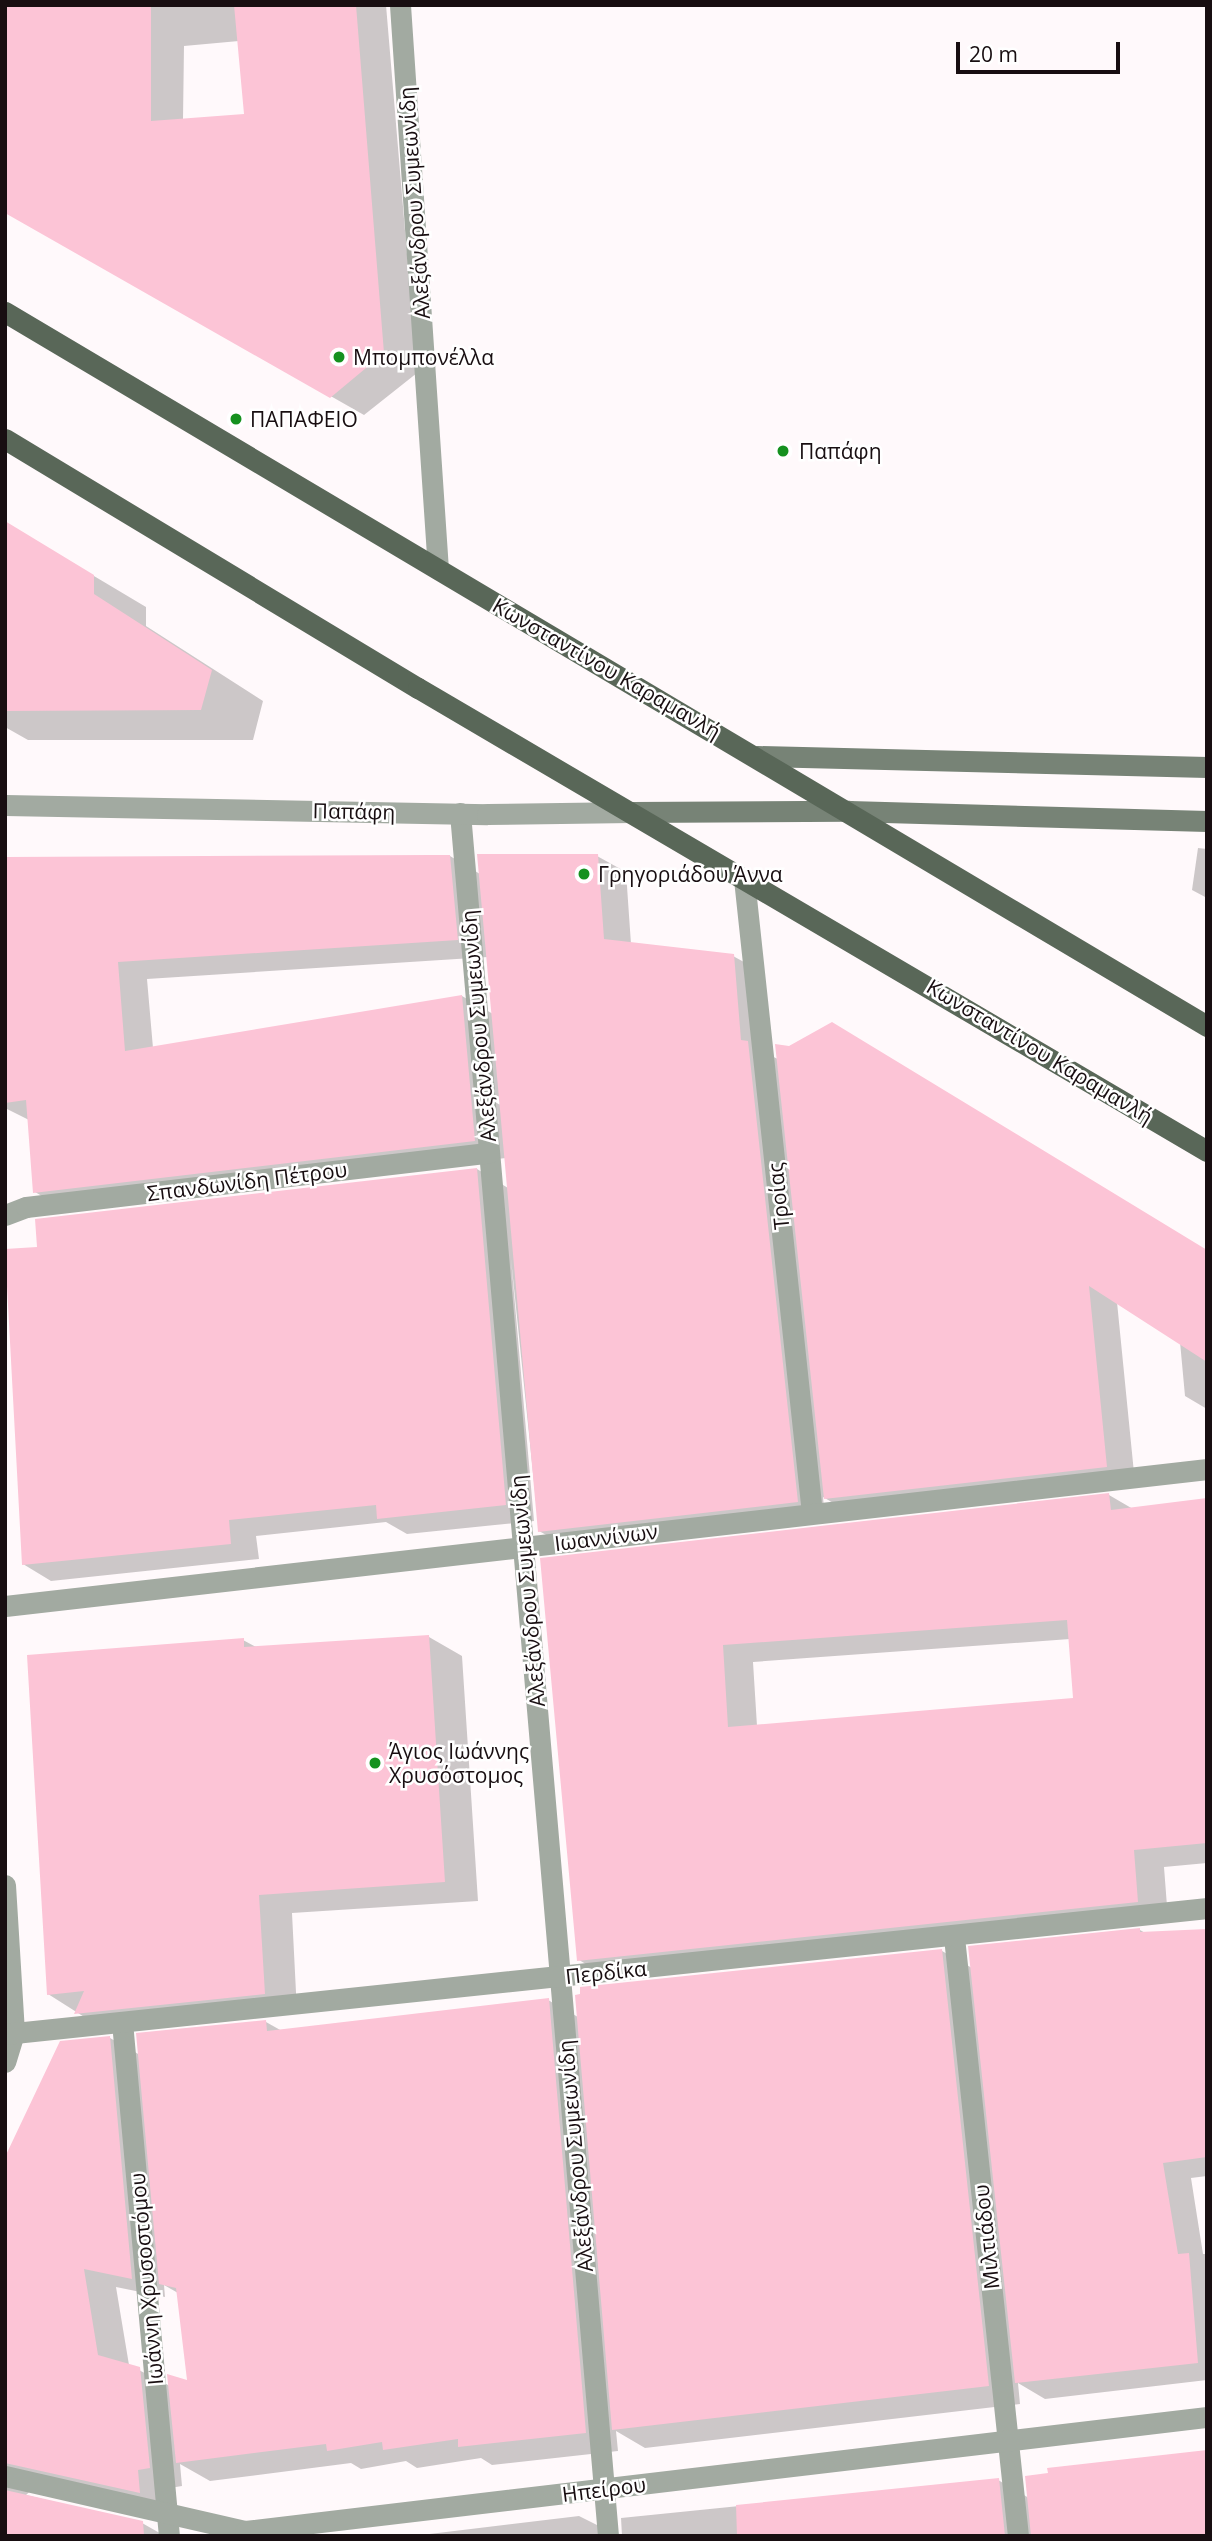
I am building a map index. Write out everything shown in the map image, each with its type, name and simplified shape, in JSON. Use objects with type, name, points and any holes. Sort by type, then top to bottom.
[{"type":"main road","name":"Κωνσταντίνου Καραμανλή","points":[[5,312],[757,756],[1207,1026]]},
{"type":"main road","name":"Κωνσταντίνου Καραμανλή","points":[[5,439],[1207,1151]]},
{"type":"main road","points":[[757,756],[1207,767]]},
{"type":"main road","name":"Παπάφη","points":[[632,812],[849,811],[1207,821]]},
{"type":"street","name":"Αλεξάνδρου Συμεωνίδη","points":[[400,5],[438,569]]},
{"type":"street","name":"Παπάφη","points":[[5,805],[460,813],[632,812]]},
{"type":"street","name":"Αλεξάνδρου Συμεωνίδη","points":[[460,813],[608,2536]]},
{"type":"street","name":"Τροίας","points":[[744,879],[812,1513]]},
{"type":"street","name":"Σπανδωνίδη Πέτρου","points":[[5,1215],[26,1207],[489,1153]]},
{"type":"street","name":"Ιωαννίνων","points":[[5,1606],[1207,1469]]},
{"type":"street","points":[[5,1885],[9,2034],[5,2062]]},
{"type":"street","name":"Περδίκα","points":[[9,2034],[954,1937],[1207,1908]]},
{"type":"street","name":"Μιλτιάδου","points":[[954,1937],[1018,2536]]},
{"type":"street","name":"Ιωάννη Χρυσοστόμου","points":[[122,2022],[169,2525]]},
{"type":"street","name":"Ηπείρου","points":[[5,2476],[169,2525],[244,2530],[1008,2443],[1207,2417]]},
{"type":"building","points":[[5,5],[151,5],[151,121],[244,114],[234,5],[356,5],[384,353],[330,398],[5,213]]},
{"type":"building","points":[[5,521],[94,575],[94,594],[212,670],[201,710],[5,711]]},
{"type":"building","points":[[477,854],[598,854],[604,939],[734,954],[741,1040],[748,1041],[798,1502],[538,1532]]},
{"type":"building","points":[[450,855],[458,940],[118,962],[125,1051],[462,995],[475,1141],[33,1193],[26,1100],[5,1103],[5,857]]},
{"type":"building","points":[[832,1022],[1207,1250],[1207,1362],[1089,1286],[1107,1467],[824,1499],[775,1044],[789,1046]]},
{"type":"building","points":[[477,1168],[506,1505],[377,1519],[376,1505],[229,1520],[231,1544],[22,1565],[5,1249],[37,1247],[35,1219]]},
{"type":"building","points":[[1109,1493],[1111,1510],[1207,1498],[1207,1843],[1134,1850],[1138,1902],[577,1961],[540,1558]],"holes":[[[1067,1620],[1073,1698],[728,1727],[723,1645]]]},
{"type":"building","points":[[429,1635],[445,1882],[259,1895],[265,1994],[74,2014],[84,1991],[47,1995],[27,1655],[244,1638],[244,1647]]},
{"type":"building","points":[[1140,1928],[1140,1932],[1207,1929],[1207,2157],[1163,2163],[1178,2254],[1189,2253],[1198,2363],[1015,2383],[968,1946]]},
{"type":"building","points":[[942,1949],[989,2386],[612,2430],[575,1995],[580,1994],[580,1987]]},
{"type":"building","points":[[549,1998],[586,2433],[458,2447],[458,2439],[383,2450],[382,2442],[327,2451],[326,2444],[176,2463],[167,2374],[187,2380],[176,2288],[159,2284],[136,2033],[266,2020],[267,2031]]},
{"type":"building","points":[[110,2036],[132,2279],[84,2269],[98,2355],[140,2367],[150,2468],[138,2470],[140,2493],[5,2463],[5,2157],[60,2041]]},
{"type":"building","points":[[1207,2450],[1207,2536],[1031,2536],[1025,2476],[1048,2473],[1047,2468]]},
{"type":"building","points":[[999,2478],[1005,2536],[737,2536],[736,2505]]},
{"type":"building","points":[[5,2490],[143,2521],[144,2536],[5,2536]]},
{"type":"place","name":"Μπομπονέλλα","points":[[339,357]]},
{"type":"place","name":"ΠΑΠΑΦΕΙΟ","points":[[236,419]]},
{"type":"place","name":"Παπάφη","points":[[783,451]]},
{"type":"place","name":"Γρηγοριάδου Άννα","points":[[584,874]]},
{"type":"place","name":"Άγιος Ιωάννης Χρυσόστομος","points":[[375,1763]]}]
